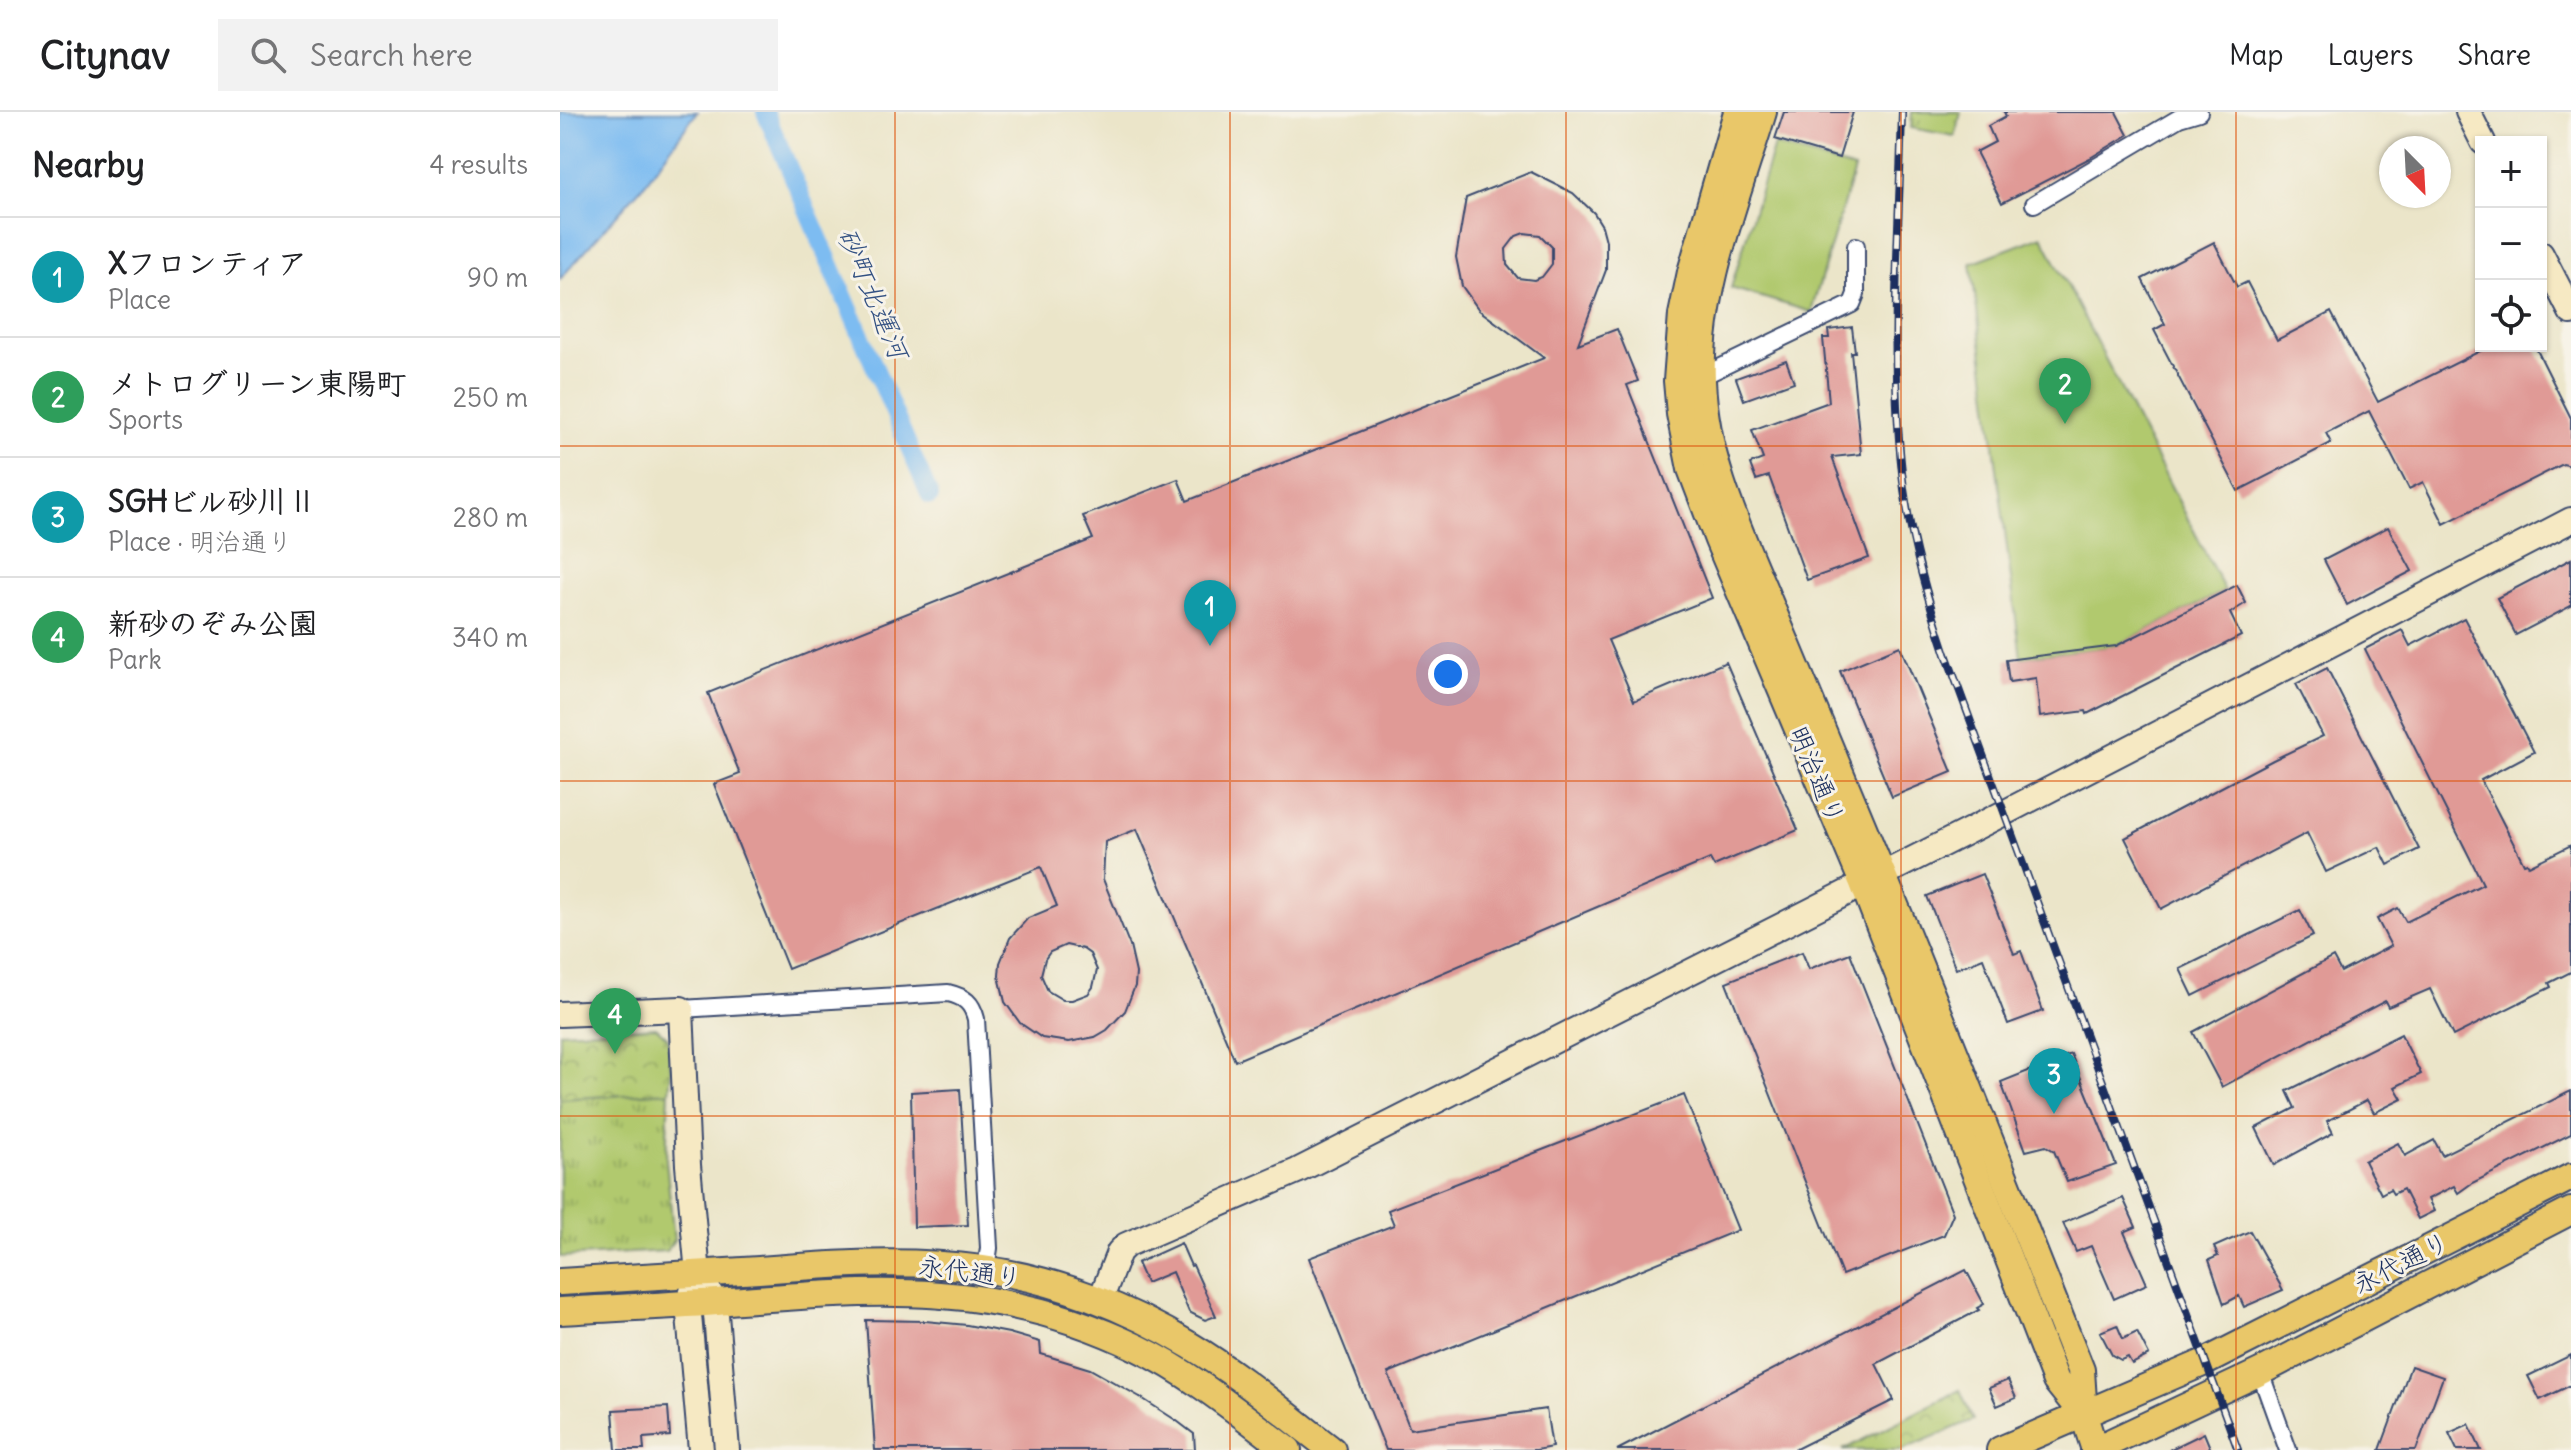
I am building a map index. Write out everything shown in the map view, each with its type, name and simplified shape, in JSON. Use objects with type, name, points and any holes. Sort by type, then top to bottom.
[{"type":"main road","name":"明治通り","points":[[1737,112],[1691,272],[1682,315],[1677,381],[1680,414],[1700,497],[1873,879]]},
{"type":"main road","name":"明治通り","points":[[1763,112],[1713,277],[1706,317],[1701,377],[1708,438],[1722,489],[1873,879],[2056,1381],[2084,1416],[2095,1450]]},
{"type":"main road","name":"永代通り","points":[[2084,1416],[2232,1349],[2571,1177]]},
{"type":"main road","name":"永代通り","points":[[2095,1450],[2260,1372],[2571,1211]]},
{"type":"main road","name":"永代通り","points":[[560,1282],[873,1264],[943,1264],[986,1269],[1062,1287],[1100,1301],[1189,1345],[1229,1371],[1332,1450]]},
{"type":"main road","name":"永代通り","points":[[560,1311],[821,1293],[909,1291],[1016,1305],[1092,1327],[1139,1348],[1213,1393],[1288,1450]]},
{"type":"main road","points":[[2000,1450],[2084,1416]]},
{"type":"street","points":[[2034,204],[2178,115],[2199,112]]},
{"type":"street","points":[[2468,112],[2480,136]]},
{"type":"street","points":[[1701,377],[1852,304],[1856,294],[1856,246]]},
{"type":"street","points":[[2547,266],[2571,312]]},
{"type":"street","points":[[1100,1301],[1119,1252],[1126,1245],[1297,1171],[2571,520]]},
{"type":"street","points":[[560,1014],[948,993],[967,1000],[973,1007],[976,1019],[989,1248],[986,1269]]},
{"type":"street","points":[[681,1009],[688,1165],[698,1274],[688,1304],[701,1450]]},
{"type":"street","points":[[698,1274],[715,1302],[727,1450]]},
{"type":"street","points":[[2260,1372],[2288,1450]]},
{"type":"green space","points":[[1912,112],[1961,112],[1955,136],[1911,128]]},
{"type":"green space","points":[[1774,145],[1854,169],[1811,312],[1731,288]]},
{"type":"green space","points":[[2042,236],[2225,591],[2116,646],[2021,658],[1971,263]]},
{"type":"green space","points":[[656,1027],[668,1038],[669,1092],[560,1099],[560,1032]]},
{"type":"green space","points":[[669,1092],[666,1160],[674,1240],[666,1251],[560,1257],[560,1099]]},
{"type":"green space","points":[[1960,1390],[1973,1420],[1902,1450],[1843,1450]]},
{"type":"water","points":[[560,112],[697,112],[646,182],[560,279]]},
{"type":"building","points":[[1784,112],[1853,112],[1839,158],[1775,139]]},
{"type":"building","points":[[2004,112],[2116,112],[2128,135],[2002,203],[1976,152],[1995,142],[1988,126],[2006,116]]},
{"type":"building","points":[[1531,172],[1573,193],[1594,213],[1602,226],[1606,241],[1606,270],[1578,344],[1617,329],[1638,381],[1627,385],[1712,598],[1608,640],[1634,701],[1726,662],[1798,830],[1714,866],[1710,859],[1235,1061],[1137,829],[1105,842],[1103,879],[1130,946],[1136,973],[1135,986],[1125,1011],[1107,1030],[1095,1037],[1069,1042],[1042,1038],[1020,1023],[1005,1002],[999,976],[1000,963],[1010,938],[1028,918],[1057,906],[1041,867],[788,969],[714,784],[740,774],[708,693],[1093,539],[1083,516],[1178,479],[1187,501],[1544,358],[1479,310],[1462,286],[1456,257],[1466,198]],"holes":[[[1524,233],[1540,235],[1552,247],[1552,264],[1542,277],[1534,280],[1518,278],[1507,265],[1506,249],[1516,236]],[[1066,945],[1090,954],[1097,970],[1088,994],[1072,1000],[1063,1000],[1048,991],[1041,975],[1050,952]]]},
{"type":"building","points":[[2214,242],[2237,287],[2247,282],[2277,340],[2331,312],[2378,402],[2478,352],[2538,352],[2571,418],[2571,466],[2563,464],[2444,524],[2423,482],[2409,489],[2369,411],[2326,433],[2331,443],[2238,491],[2154,330],[2165,324],[2142,279]]},
{"type":"building","points":[[1852,327],[1855,352],[1851,352],[1861,454],[1832,457],[1869,558],[1807,580],[1769,476],[1756,480],[1750,464],[1763,459],[1752,430],[1829,402],[1823,338],[1829,338],[1828,330]]},
{"type":"building","points":[[1786,360],[1794,382],[1744,400],[1736,378]]},
{"type":"building","points":[[2388,527],[2412,571],[2347,605],[2324,560]]},
{"type":"building","points":[[2571,559],[2571,606],[2516,635],[2497,598]]},
{"type":"building","points":[[2237,585],[2246,603],[2230,613],[2241,636],[2087,714],[2086,711],[2040,717],[2036,678],[2009,682],[2006,660],[2116,646]]},
{"type":"building","points":[[2464,618],[2534,752],[2481,780],[2524,864],[2529,866],[2571,845],[2571,972],[2549,983],[2551,987],[2453,1036],[2430,989],[2388,1007],[2385,1001],[2222,1087],[2193,1032],[2333,957],[2341,972],[2391,946],[2377,919],[2398,908],[2406,922],[2483,884],[2365,649],[2402,630],[2410,646]]},
{"type":"building","points":[[1900,646],[1952,772],[1892,797],[1840,671]]},
{"type":"building","points":[[2327,668],[2419,849],[2388,865],[2379,847],[2326,872],[2307,833],[2161,909],[2125,838],[2323,736],[2296,684]]},
{"type":"building","points":[[1982,874],[2014,954],[2021,951],[2043,1011],[2008,1024],[1983,958],[1956,969],[1927,896]]},
{"type":"building","points":[[2300,910],[2313,936],[2193,996],[2180,969]]},
{"type":"building","points":[[1802,952],[1809,969],[1850,953],[1953,1214],[1944,1235],[1842,1275],[1726,982]]},
{"type":"building","points":[[2401,1034],[2421,1074],[2395,1087],[2402,1099],[2374,1113],[2367,1100],[2327,1121],[2333,1133],[2274,1165],[2256,1128],[2295,1108],[2287,1091]]},
{"type":"building","points":[[2071,1054],[2116,1165],[2067,1182],[2054,1151],[2046,1146],[2026,1151],[2001,1082]]},
{"type":"building","points":[[960,1089],[968,1225],[914,1227],[911,1092]]},
{"type":"building","points":[[2571,1091],[2571,1134],[2458,1193],[2454,1186],[2428,1199],[2434,1211],[2418,1219],[2403,1189],[2393,1194],[2390,1189],[2381,1194],[2364,1161],[2398,1143],[2405,1156],[2434,1140],[2442,1155]]},
{"type":"building","points":[[1684,1095],[1738,1230],[1388,1373],[1410,1429],[1546,1409],[1552,1447],[1536,1450],[1386,1450],[1309,1258],[1394,1225],[1388,1210]]},
{"type":"building","points":[[2123,1198],[2136,1227],[2124,1232],[2147,1284],[2114,1299],[2091,1246],[2076,1252],[2063,1223]]},
{"type":"building","points":[[2250,1231],[2283,1290],[2244,1307],[2239,1296],[2224,1304],[2209,1260],[2218,1256],[2214,1247]]},
{"type":"building","points":[[1181,1243],[1216,1316],[1205,1320],[1189,1312],[1172,1272],[1146,1283],[1137,1263]]},
{"type":"building","points":[[1966,1270],[1984,1304],[1977,1308],[1979,1310],[1876,1364],[1894,1400],[1794,1450],[1617,1450]]},
{"type":"building","points":[[866,1320],[967,1325],[1040,1342],[1041,1354],[1090,1369],[1177,1421],[1194,1434],[1195,1450],[875,1450]]},
{"type":"building","points":[[2117,1325],[2123,1339],[2137,1332],[2149,1355],[2132,1364],[2128,1357],[2121,1360],[2112,1355],[2100,1332]]},
{"type":"building","points":[[2571,1355],[2571,1385],[2540,1400],[2528,1376]]},
{"type":"building","points":[[2411,1366],[2443,1377],[2416,1450],[2380,1450]]},
{"type":"building","points":[[2008,1380],[2016,1398],[1997,1406],[1989,1388]]},
{"type":"building","points":[[668,1407],[670,1436],[643,1438],[644,1450],[616,1450],[613,1410]]},
{"type":"building","points":[[2469,1424],[2481,1450],[2457,1450],[2449,1433]]},
{"type":"building","points":[[2204,1433],[2211,1450],[2169,1450]]},
{"type":"waterway","name":"砂町北運河","points":[[765,112],[930,496]]},
{"type":"railway","points":[[1902,112],[1896,301],[1897,395],[1904,489],[1916,552],[1946,654],[2238,1450]]},
{"type":"place","name":"メトログリーン東陽町","points":[[2065,424]]},
{"type":"place","name":"Xフロンティア","points":[[1210,646]]},
{"type":"place","name":"新砂のぞみ公園","points":[[615,1054]]},
{"type":"place","name":"SGHビル砂川Ⅱ","points":[[2054,1114]]}]
